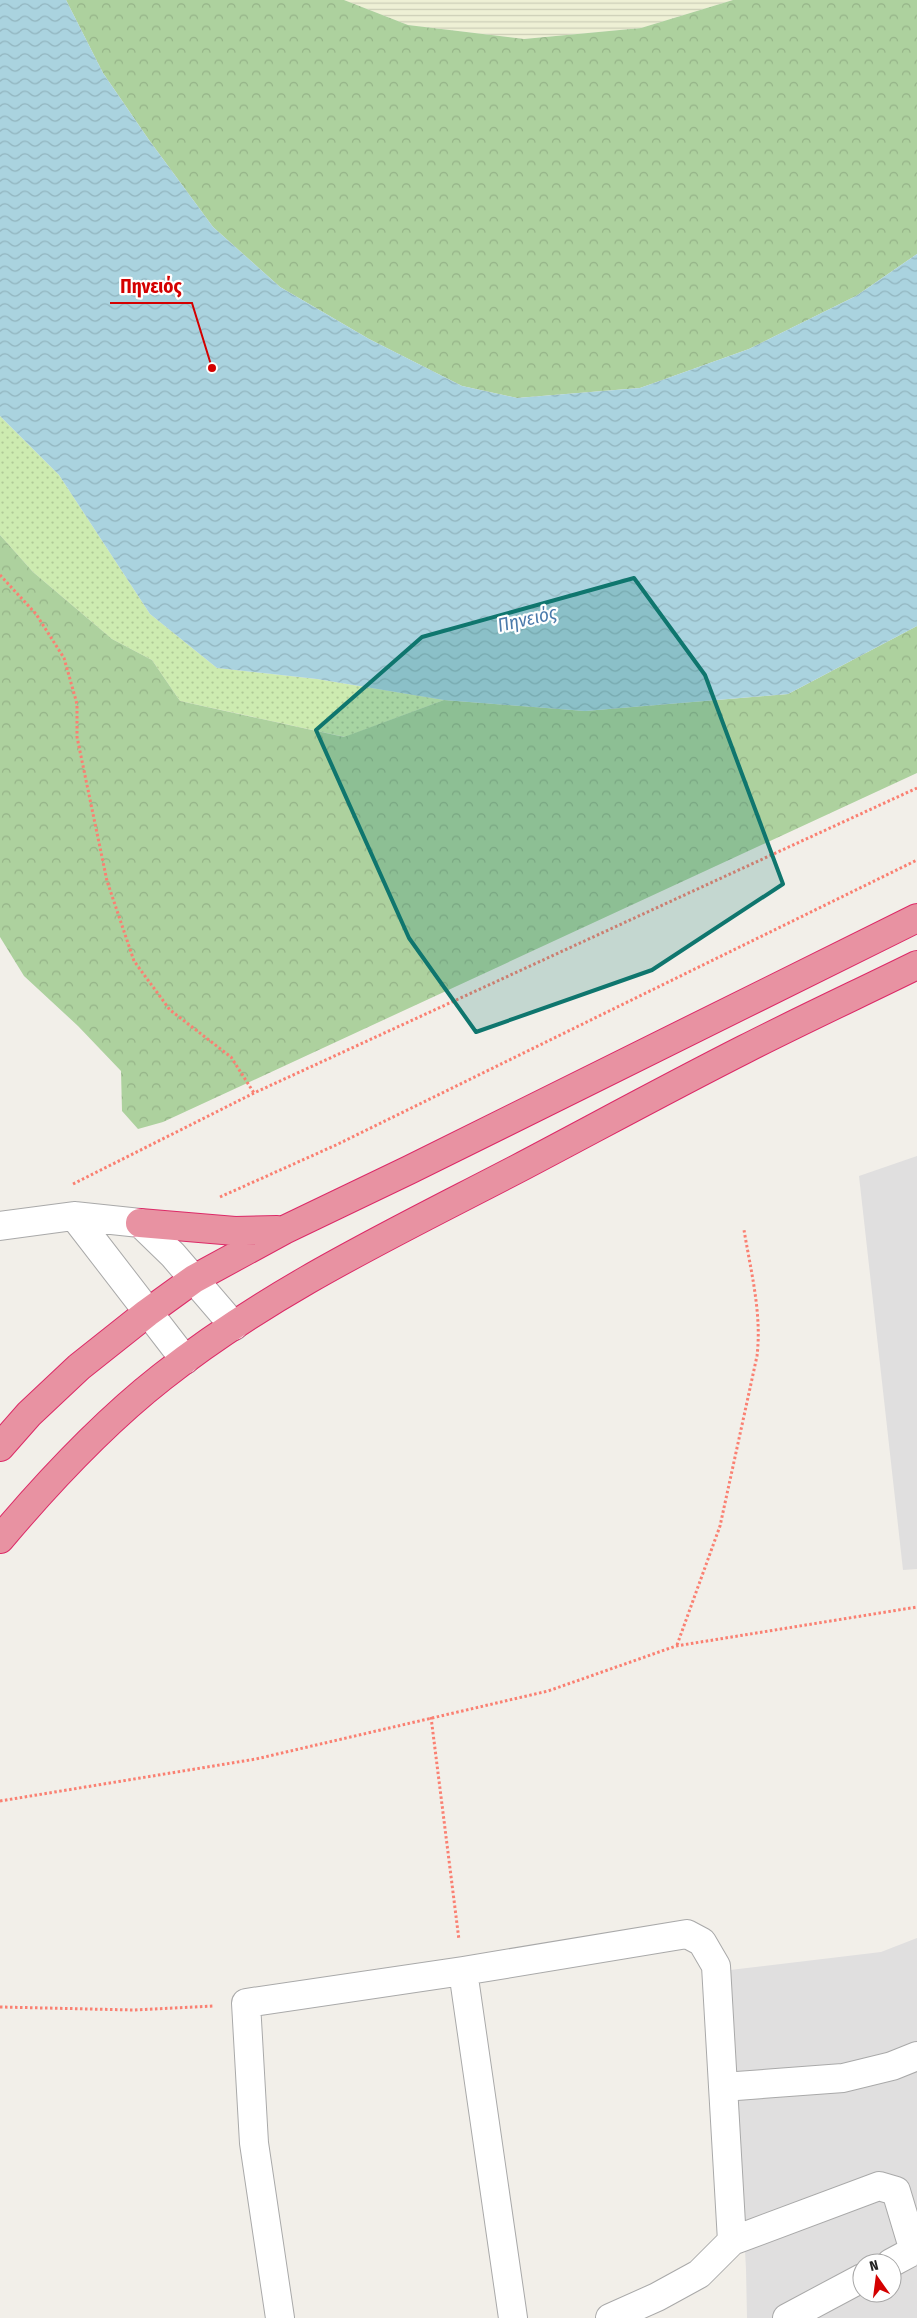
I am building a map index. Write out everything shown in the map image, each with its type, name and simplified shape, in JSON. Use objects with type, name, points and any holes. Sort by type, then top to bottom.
[{"type":"highway","points":[[0,1447],[29,1414],[79,1367],[147,1313],[194,1279],[284,1230],[917,918]]},
{"type":"highway","points":[[0,1539],[30,1503],[114,1418],[185,1360],[234,1326],[316,1276],[431,1214],[744,1049],[917,965]]},
{"type":"highway","points":[[140,1223],[236,1231],[284,1230]]},
{"type":"street","points":[[0,1226],[74,1216],[140,1223],[194,1279],[234,1326]]},
{"type":"street","points":[[74,1216],[185,1360]]},
{"type":"street","points":[[280,2318],[254,2142],[246,2003],[464,1971],[687,1934],[702,1942],[716,1966],[732,2241]]},
{"type":"street","points":[[464,1971],[513,2318]]},
{"type":"street","points":[[723,2087],[843,2078],[892,2066],[917,2056]]},
{"type":"street","points":[[610,2318],[657,2297],[699,2274],[732,2241],[879,2186],[896,2191],[907,2254]]},
{"type":"street","points":[[787,2318],[852,2283]]},
{"type":"path","points":[[0,575],[36,614],[64,658],[78,704],[77,737],[107,881],[134,961],[170,1010],[231,1057],[254,1093]]},
{"type":"path","points":[[70,1186],[254,1093],[917,788]]},
{"type":"path","points":[[201,1229],[204,1210],[213,1199],[336,1144],[917,860]]},
{"type":"path","points":[[676,1646],[720,1526],[757,1356],[759,1337],[758,1315],[744,1230]]},
{"type":"path","points":[[0,1801],[256,1759],[548,1691],[676,1646],[917,1607]]},
{"type":"path","points":[[431,1717],[464,1971]]},
{"type":"path","points":[[0,2007],[134,2010],[204,2008],[246,2003]]},
{"type":"highlighted area","points":[[634,578],[705,675],[783,884],[652,970],[476,1032],[409,938],[316,730],[422,637]]},
{"type":"shaded area","points":[[917,1156],[917,1569],[903,1570],[859,1176]]},
{"type":"shaded area","points":[[917,1938],[917,2318],[747,2318],[730,1970],[881,1952]]},
{"type":"green space","points":[[66,0],[344,0],[408,25],[524,39],[641,28],[733,0],[917,0],[917,254],[856,296],[749,349],[640,388],[517,398],[462,386],[369,339],[280,287],[213,227],[149,140],[103,73]]},
{"type":"green space","points":[[344,0],[733,0],[641,28],[524,39],[408,25]]},
{"type":"green space","points":[[0,416],[59,475],[150,614],[217,668],[317,679],[444,700],[345,737],[180,701],[152,660],[112,639],[33,572],[0,535]]},
{"type":"green space","points":[[0,535],[33,572],[112,639],[152,660],[180,701],[344,737],[444,700],[585,711],[788,694],[917,626],[917,773],[163,1122],[138,1129],[122,1111],[121,1071],[78,1026],[24,976],[0,937]]},
{"type":"water","name":"Πηνειός","points":[[0,0],[66,0],[103,73],[149,140],[213,227],[280,287],[369,339],[462,386],[517,398],[640,388],[749,349],[856,296],[917,254],[917,626],[788,694],[585,711],[444,700],[317,679],[217,668],[150,614],[59,475],[0,416]]},
{"type":"place","name":"Πηνειός","points":[[212,368]]}]
